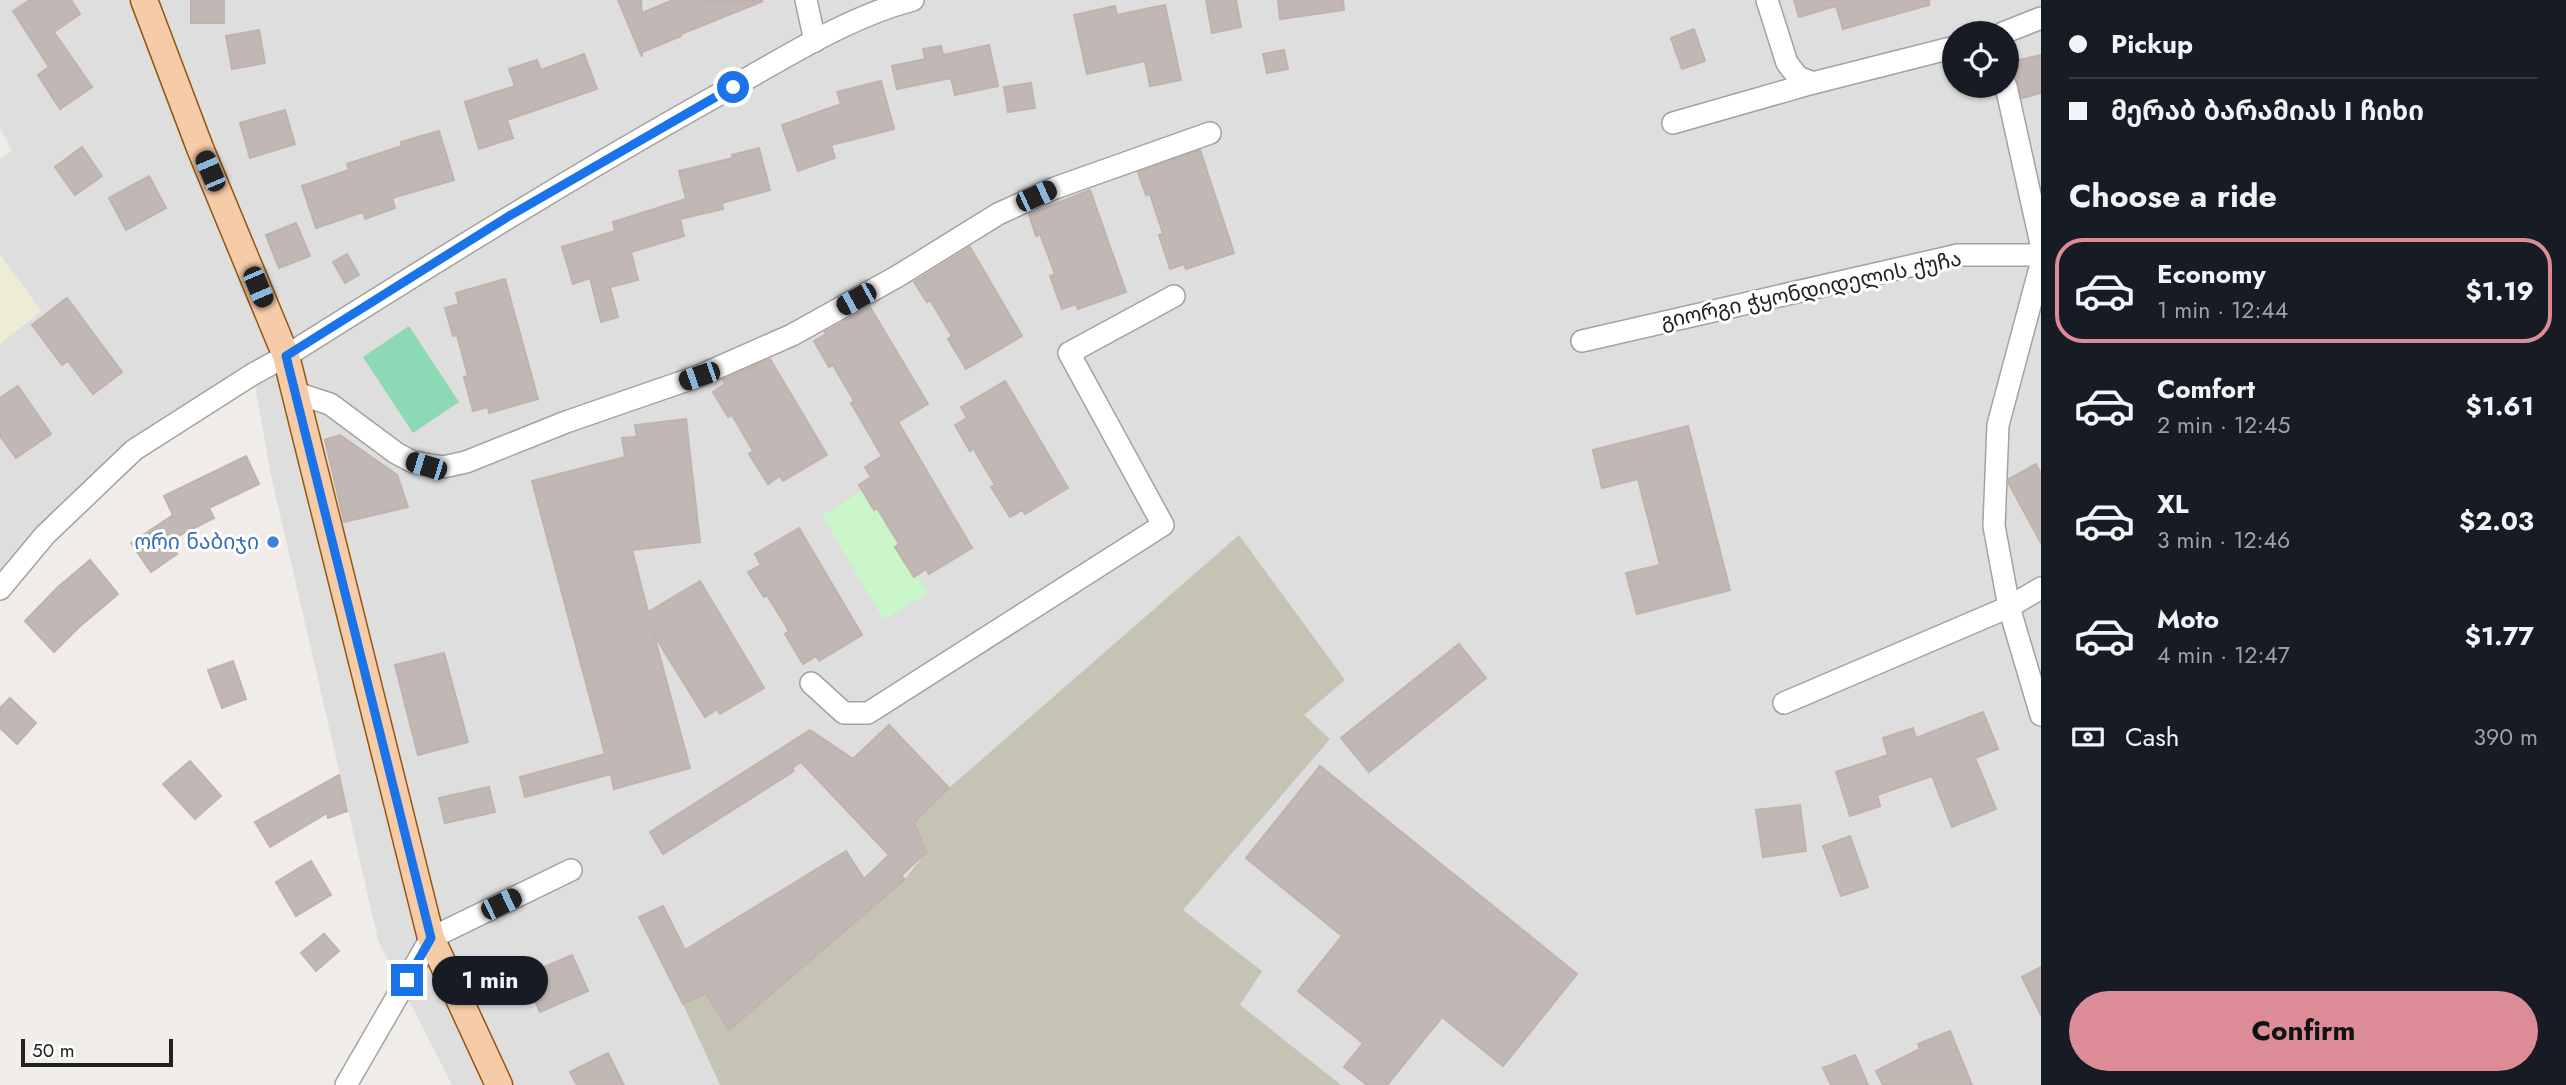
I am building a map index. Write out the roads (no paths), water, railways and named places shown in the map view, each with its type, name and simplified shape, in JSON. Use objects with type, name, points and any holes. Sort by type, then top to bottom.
[{"type":"main road","points":[[144,0],[296,393],[431,938],[499,1085]]},
{"type":"street","points":[[806,0],[816,41]]},
{"type":"street","points":[[0,589],[45,535],[134,450],[509,216],[816,41],[889,6],[913,0]]},
{"type":"street","points":[[1767,0],[1787,63],[1798,78],[1813,83]]},
{"type":"street","points":[[2019,27],[2041,18]]},
{"type":"street","points":[[1673,123],[1942,50]]},
{"type":"street","points":[[2009,98],[2041,244]]},
{"type":"street","points":[[296,393],[330,404],[396,453],[413,462],[443,467],[466,462],[566,422],[699,376],[792,335],[898,276],[998,214],[1055,188],[1210,132]]},
{"type":"street","name":"გიორგი ჭყონდიდელის ქუჩა","points":[[1582,341],[1958,255],[2041,255]]},
{"type":"street","points":[[2041,264],[1998,425],[1994,526],[2010,607],[2041,715]]},
{"type":"street","points":[[811,683],[844,713],[868,713],[1163,525],[1069,353],[1174,296]]},
{"type":"street","points":[[1784,703],[2010,607],[2041,588]]},
{"type":"street","points":[[346,1085],[431,938],[571,870]]},
{"type":"place","name":"ორი ნაბიჯი","points":[[273,542]]}]
